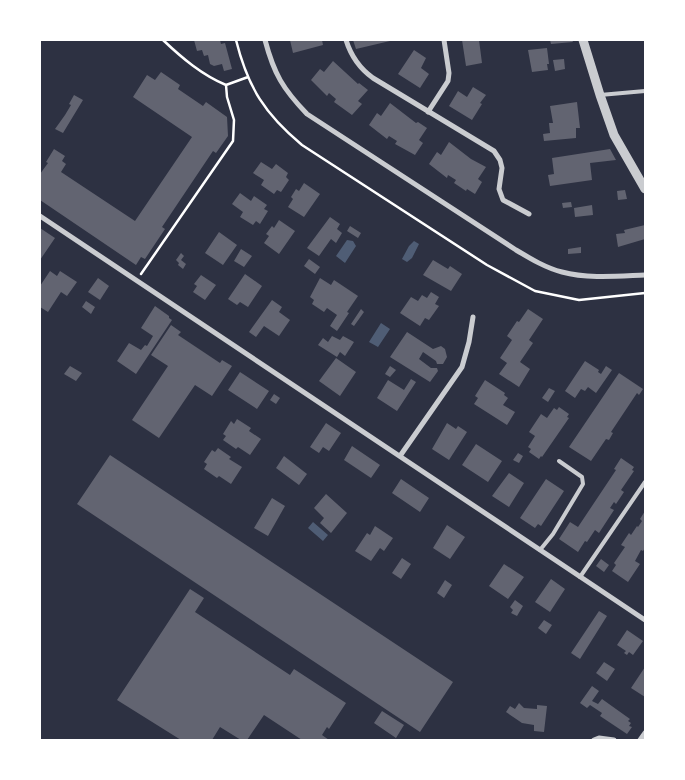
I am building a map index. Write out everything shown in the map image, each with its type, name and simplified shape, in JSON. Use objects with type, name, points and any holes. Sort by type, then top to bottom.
[{"type":"street","points":[[265,40],[277,76],[307,114],[516,250],[541,264],[563,273],[593,276],[645,275]]},
{"type":"street","points":[[346,40],[360,69],[494,152],[500,160],[502,168],[499,189],[503,200],[529,214]]},
{"type":"street","points":[[428,112],[448,81],[449,74],[444,40]]},
{"type":"street","points":[[583,40],[614,135],[645,189]]},
{"type":"street","points":[[40,216],[645,620]]},
{"type":"street","points":[[400,456],[462,367],[473,317]]},
{"type":"street","points":[[640,740],[645,733]]},
{"type":"street","points":[[594,740],[599,738],[614,740]]},
{"type":"lane","points":[[600,95],[645,91]]},
{"type":"lane","points":[[540,550],[553,534],[583,484],[582,477],[558,461]]},
{"type":"lane","points":[[580,577],[645,482]]},
{"type":"path","points":[[163,40],[179,56],[206,75],[226,85],[248,77]]},
{"type":"path","points":[[236,40],[248,77],[259,98],[280,126],[302,145],[487,265],[535,291],[579,300],[645,293]]},
{"type":"path","points":[[136,280],[233,141],[234,120],[227,97],[226,85]]},
{"type":"water","points":[[347,240],[353,241],[356,246],[345,263],[336,256]]},
{"type":"water","points":[[414,241],[419,244],[412,258],[407,262],[402,259]]},
{"type":"water","points":[[381,323],[390,329],[378,347],[369,342]]},
{"type":"water","points":[[313,522],[328,535],[323,541],[308,528]]},
{"type":"building","points":[[194,40],[220,40],[221,44],[225,43],[232,69],[224,71],[222,64],[214,66],[210,64],[208,55],[204,56],[202,50],[197,51]]},
{"type":"building","points":[[290,40],[322,40],[323,45],[293,53]]},
{"type":"building","points":[[353,40],[389,40],[390,41],[356,49]]},
{"type":"building","points":[[462,40],[479,40],[482,63],[466,66]]},
{"type":"building","points":[[550,40],[572,40],[573,42],[551,44]]},
{"type":"building","points":[[547,48],[548,70],[532,72],[528,50]]},
{"type":"building","points":[[414,50],[426,58],[421,68],[429,74],[420,88],[398,74]]},
{"type":"building","points":[[564,59],[565,69],[555,71],[553,60]]},
{"type":"building","points":[[333,61],[358,84],[368,90],[358,101],[362,104],[352,115],[334,102],[336,99],[329,93],[327,96],[311,80],[320,69],[324,72]]},
{"type":"building","points":[[161,72],[180,85],[178,89],[203,106],[206,102],[227,117],[228,136],[216,153],[213,151],[162,227],[165,229],[145,259],[141,257],[136,265],[40,200],[40,174],[48,163],[46,162],[54,149],[65,156],[62,161],[66,164],[61,172],[135,221],[192,137],[133,97],[147,75],[155,80]]},
{"type":"building","points":[[473,87],[486,95],[472,120],[449,106],[458,91],[467,97]]},
{"type":"building","points":[[74,95],[83,100],[63,133],[55,129],[71,105],[69,104]]},
{"type":"building","points":[[577,102],[580,128],[576,128],[576,138],[544,141],[543,134],[550,133],[549,123],[553,123],[550,106]]},
{"type":"building","points":[[390,103],[416,123],[418,122],[427,128],[419,140],[423,143],[415,155],[395,144],[397,141],[389,136],[387,139],[369,125],[377,113],[381,116]]},
{"type":"building","points":[[449,142],[471,159],[486,167],[478,179],[482,182],[475,194],[467,189],[466,191],[454,183],[456,180],[448,175],[447,178],[429,164],[437,152],[441,155]]},
{"type":"building","points":[[610,149],[616,160],[590,163],[592,180],[550,186],[548,175],[554,174],[552,158]]},
{"type":"building","points":[[261,162],[272,169],[276,164],[288,173],[286,177],[289,180],[281,192],[277,190],[274,194],[261,185],[264,180],[253,173]]},
{"type":"building","points":[[304,183],[320,194],[304,217],[288,207],[296,189],[299,191]]},
{"type":"building","points":[[625,190],[627,199],[618,200],[617,191]]},
{"type":"building","points":[[240,193],[251,201],[254,196],[267,205],[264,209],[268,211],[260,224],[256,221],[253,225],[240,217],[243,212],[232,204]]},
{"type":"building","points":[[571,202],[572,207],[563,208],[562,203]]},
{"type":"building","points":[[592,205],[593,215],[575,217],[574,208]]},
{"type":"building","points":[[330,217],[340,224],[337,229],[342,233],[336,243],[331,239],[319,256],[307,248]]},
{"type":"building","points":[[279,220],[295,231],[279,254],[264,243],[269,236],[266,234],[272,226],[274,228]]},
{"type":"building","points":[[645,225],[645,239],[618,247],[616,234],[625,233],[624,230]]},
{"type":"building","points":[[350,226],[361,233],[358,238],[347,231]]},
{"type":"building","points":[[40,228],[55,238],[40,260]]},
{"type":"building","points":[[219,232],[237,245],[223,265],[205,253]]},
{"type":"building","points":[[581,247],[581,253],[568,254],[568,249]]},
{"type":"building","points":[[241,249],[252,256],[244,267],[234,261]]},
{"type":"building","points":[[181,253],[184,256],[181,260],[186,264],[183,269],[176,260]]},
{"type":"building","points":[[309,259],[320,267],[315,274],[304,266]]},
{"type":"building","points":[[433,260],[448,269],[450,266],[462,274],[451,291],[423,275]]},
{"type":"building","points":[[50,271],[57,276],[60,271],[77,282],[67,296],[61,292],[48,312],[40,307],[40,286]]},
{"type":"building","points":[[245,274],[262,286],[248,307],[240,302],[237,305],[228,299]]},
{"type":"building","points":[[201,275],[216,285],[205,300],[193,292],[197,286],[194,284]]},
{"type":"building","points":[[98,278],[109,286],[100,300],[88,292]]},
{"type":"building","points":[[320,278],[331,285],[334,280],[358,296],[337,331],[330,326],[337,315],[327,308],[324,312],[312,304],[314,300],[310,297]]},
{"type":"building","points":[[431,292],[439,297],[435,304],[439,306],[429,320],[425,318],[420,326],[400,313],[411,297],[418,301],[422,295],[427,298]]},
{"type":"building","points":[[272,300],[282,307],[279,312],[290,320],[279,336],[264,326],[256,337],[249,332]]},
{"type":"building","points":[[86,301],[95,307],[91,314],[82,307]]},
{"type":"building","points":[[155,306],[172,320],[136,374],[117,361],[129,343],[141,350],[145,345],[147,346],[153,336],[141,328]]},
{"type":"building","points":[[361,309],[364,312],[354,326],[351,324]]},
{"type":"building","points":[[528,309],[543,319],[529,340],[533,343],[520,362],[530,369],[519,387],[499,374],[507,363],[500,358],[512,340],[507,336]]},
{"type":"building","points":[[171,325],[181,332],[178,335],[220,363],[222,360],[232,366],[212,396],[195,385],[159,438],[132,420],[168,366],[151,355]]},
{"type":"building","points":[[407,332],[433,349],[441,346],[445,349],[447,357],[443,364],[437,364],[436,361],[423,352],[419,359],[431,368],[437,368],[438,371],[430,382],[390,357]]},
{"type":"building","points":[[332,336],[340,340],[343,336],[354,342],[345,356],[340,352],[337,357],[318,345],[323,338],[328,342]]},
{"type":"building","points":[[336,358],[356,372],[340,396],[319,381]]},
{"type":"building","points":[[585,361],[599,370],[598,372],[601,374],[606,366],[612,370],[596,393],[588,387],[585,391],[581,389],[575,398],[565,391]]},
{"type":"building","points":[[70,366],[82,373],[76,381],[64,374]]},
{"type":"building","points":[[390,366],[396,370],[390,377],[385,374]]},
{"type":"building","points":[[240,372],[269,391],[257,409],[228,390]]},
{"type":"building","points":[[619,373],[643,389],[639,395],[637,393],[611,432],[613,433],[609,440],[606,439],[591,461],[569,447]]},
{"type":"building","points":[[411,379],[416,382],[397,411],[377,398],[388,380],[404,390]]},
{"type":"building","points":[[485,380],[505,393],[504,395],[508,398],[503,405],[515,412],[507,425],[474,404],[478,398],[475,396]]},
{"type":"building","points":[[549,388],[555,391],[548,402],[542,398]]},
{"type":"building","points":[[274,394],[280,398],[276,404],[270,400]]},
{"type":"building","points":[[559,407],[569,414],[567,417],[569,418],[539,459],[529,452],[531,449],[528,447],[535,436],[529,432],[541,414],[547,418],[554,408],[557,410]]},
{"type":"building","points":[[237,419],[251,428],[249,431],[261,439],[250,455],[238,447],[236,449],[223,440],[226,436],[223,434],[231,421],[234,424]]},
{"type":"building","points":[[326,423],[341,433],[329,451],[323,447],[319,453],[310,447]]},
{"type":"building","points":[[447,423],[456,429],[458,426],[467,432],[449,460],[432,449]]},
{"type":"building","points":[[476,444],[502,461],[488,482],[462,465]]},
{"type":"building","points":[[352,446],[380,465],[371,478],[344,460]]},
{"type":"building","points":[[218,448],[231,457],[229,459],[242,467],[231,484],[219,476],[217,478],[204,469],[207,464],[204,462],[212,450],[215,452]]},
{"type":"building","points":[[518,453],[523,456],[519,463],[513,460]]},
{"type":"building","points":[[110,455],[453,682],[420,732],[77,504]]},
{"type":"building","points":[[284,456],[307,474],[299,485],[276,468]]},
{"type":"building","points":[[621,458],[634,467],[632,470],[634,471],[621,490],[624,492],[616,504],[614,502],[610,508],[614,510],[599,533],[595,530],[578,552],[559,539],[570,522],[578,527],[616,470],[614,469]]},
{"type":"building","points":[[509,473],[524,483],[509,507],[492,496]]},
{"type":"building","points":[[401,479],[429,498],[420,512],[392,493]]},
{"type":"building","points":[[546,479],[564,491],[541,526],[538,524],[535,528],[520,518]]},
{"type":"building","points":[[326,494],[347,513],[331,533],[320,523],[324,518],[314,508]]},
{"type":"building","points":[[272,498],[285,506],[268,536],[254,528]]},
{"type":"building","points":[[645,511],[645,548],[643,551],[641,550],[635,561],[640,564],[628,582],[612,571],[616,565],[614,563],[625,547],[621,545],[629,533],[631,535],[638,527]]},
{"type":"building","points":[[447,525],[465,537],[450,559],[433,548]]},
{"type":"building","points":[[375,526],[393,538],[384,551],[380,548],[371,561],[355,551],[367,533],[370,535]]},
{"type":"building","points":[[402,558],[411,564],[401,579],[392,573]]},
{"type":"building","points":[[601,559],[609,565],[604,572],[596,566]]},
{"type":"building","points":[[504,564],[524,577],[508,599],[489,586]]},
{"type":"building","points":[[551,579],[565,589],[550,612],[535,602]]},
{"type":"building","points":[[445,580],[452,585],[444,598],[437,593]]},
{"type":"building","points":[[190,589],[204,598],[195,612],[290,675],[294,669],[346,703],[329,729],[327,727],[322,735],[329,740],[302,740],[264,715],[247,740],[241,740],[220,727],[212,740],[181,740],[117,700]]},
{"type":"building","points":[[515,600],[523,606],[517,616],[511,613],[513,610],[510,607]]},
{"type":"building","points":[[599,611],[607,616],[580,659],[571,653]]},
{"type":"building","points":[[544,620],[552,625],[546,634],[538,628]]},
{"type":"building","points":[[627,630],[643,641],[633,655],[629,652],[627,655],[624,653],[626,651],[617,645]]},
{"type":"building","points":[[604,662],[615,669],[607,681],[596,673]]},
{"type":"building","points":[[645,667],[645,697],[631,688]]},
{"type":"building","points":[[592,686],[599,691],[592,701],[598,704],[602,699],[630,719],[628,721],[631,723],[629,726],[632,727],[627,734],[600,716],[602,713],[590,705],[587,708],[580,703]]},
{"type":"building","points":[[519,703],[524,708],[537,709],[537,705],[547,706],[544,732],[534,731],[534,725],[522,723],[506,712],[510,706],[515,709]]},
{"type":"building","points":[[382,711],[404,725],[396,738],[374,723]]}]
